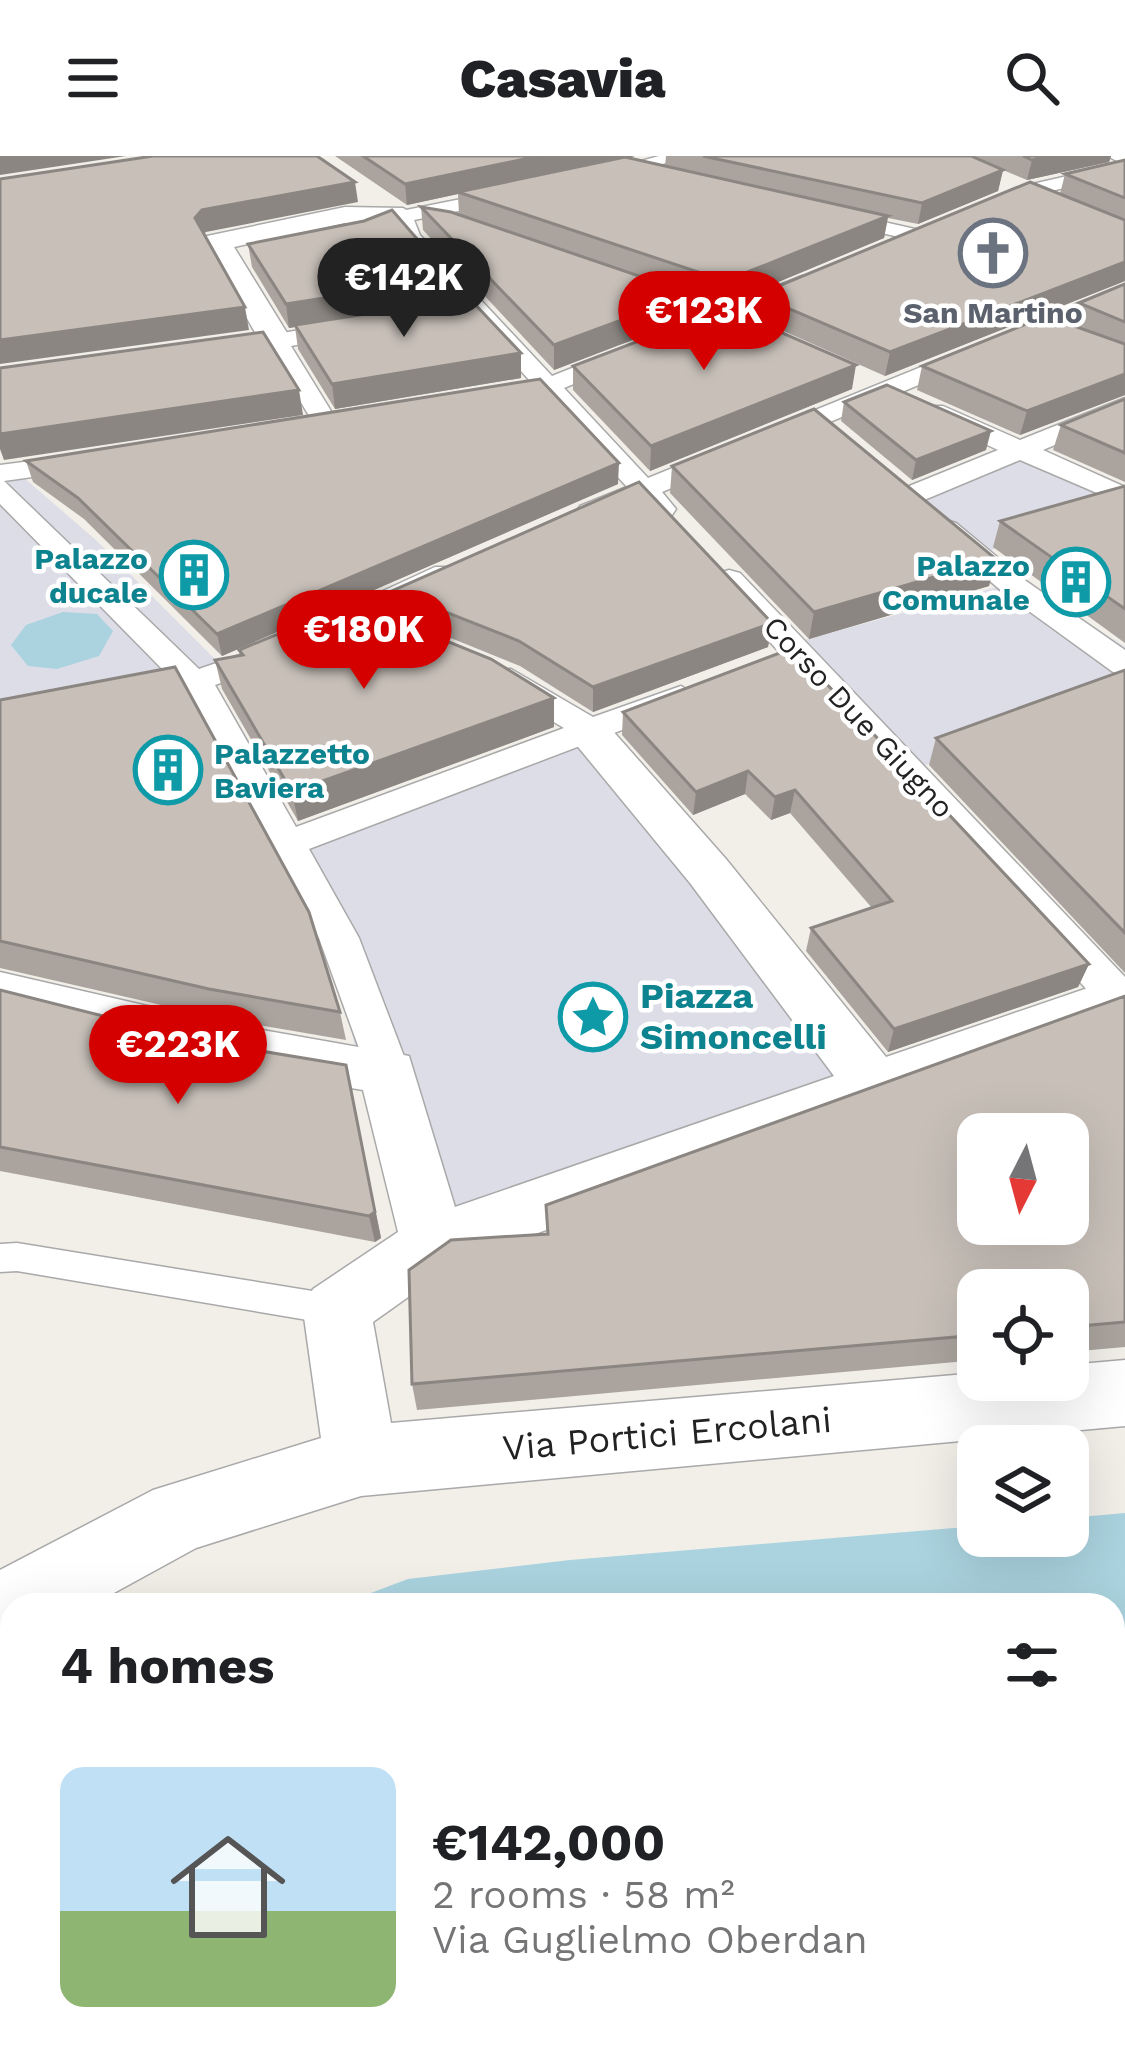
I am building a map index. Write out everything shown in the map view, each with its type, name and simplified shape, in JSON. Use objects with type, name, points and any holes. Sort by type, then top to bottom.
[{"type":"street","points":[[577,180],[682,156]]},
{"type":"street","points":[[622,170],[668,180]]},
{"type":"street","points":[[874,254],[1016,187],[1125,170]]},
{"type":"street","points":[[1016,187],[1066,208]]},
{"type":"street","points":[[364,189],[403,216],[531,190]]},
{"type":"street","points":[[803,210],[939,226]]},
{"type":"street","points":[[326,424],[217,242],[345,215],[403,216],[479,232]]},
{"type":"street","name":"Corso Due Giugno","points":[[403,216],[410,237],[467,311],[550,386],[1123,999]]},
{"type":"street","points":[[460,401],[550,386],[734,323],[831,272]]},
{"type":"street","points":[[563,522],[1125,291]]},
{"type":"street","points":[[680,303],[734,323]]},
{"type":"street","points":[[161,357],[388,323]]},
{"type":"street","points":[[1040,326],[1083,344]]},
{"type":"street","points":[[846,372],[1123,496]]},
{"type":"street","points":[[1125,406],[1020,449],[899,490],[1015,587],[1125,665]]},
{"type":"street","points":[[815,419],[846,445]]},
{"type":"street","points":[[0,473],[120,458]]},
{"type":"street","points":[[0,488],[201,681],[339,938],[388,1072],[434,1243]]},
{"type":"street","points":[[1088,506],[1123,496]]},
{"type":"street","points":[[961,542],[1005,530]]},
{"type":"street","points":[[0,715],[201,681],[268,656],[480,557]]},
{"type":"street","points":[[353,614],[393,630]]},
{"type":"street","points":[[756,668],[799,652]]},
{"type":"street","points":[[474,662],[571,715],[588,730],[708,871],[874,1084]]},
{"type":"street","points":[[289,843],[714,684]]},
{"type":"street","points":[[0,992],[217,1044],[388,1072]]},
{"type":"street","points":[[361,1461],[338,1310],[434,1243],[1123,999]]},
{"type":"street","name":"Via Portici Ercolani","points":[[37,1593],[181,1516],[361,1461],[1125,1393]]},
{"type":"lane","points":[[0,1258],[338,1310]]},
{"type":"shaded area","points":[[1001,449],[1125,490],[1088,522],[967,557],[909,486]]},
{"type":"shaded area","points":[[0,465],[16,471],[97,541],[220,664],[0,724]]},
{"type":"shaded area","points":[[1023,580],[1125,647],[1125,693],[890,778],[775,648]]},
{"type":"shaded area","name":"Piazza Simoncelli","points":[[589,723],[897,1093],[409,1265],[329,940],[275,844]]},
{"type":"water","points":[[63,612],[97,614],[113,631],[99,656],[57,669],[28,666],[11,645],[26,625]]},
{"type":"water","points":[[1125,1513],[1125,1593],[371,1593],[408,1579],[570,1560],[957,1528],[957,1557],[1089,1557],[1089,1516]]},
{"type":"building","points":[[153,156],[317,156],[355,182],[202,210],[195,218],[245,307],[0,340],[0,179]]},
{"type":"building","points":[[363,156],[539,156],[405,184]]},
{"type":"building","points":[[703,156],[971,156],[1003,170],[922,203]]},
{"type":"building","points":[[625,157],[888,216],[725,281],[458,192]]},
{"type":"building","points":[[1125,160],[1125,198],[1065,174]]},
{"type":"building","points":[[1030,182],[1125,220],[1125,262],[890,352],[757,295]]},
{"type":"building","points":[[421,207],[451,212],[692,294],[554,345]]},
{"type":"building","points":[[392,210],[451,278],[286,304],[248,244],[364,221]]},
{"type":"building","points":[[1125,284],[1125,322],[1079,303]]},
{"type":"building","points":[[469,298],[521,353],[332,384],[295,325]]},
{"type":"building","points":[[725,308],[856,365],[651,446],[573,366]]},
{"type":"building","points":[[1046,316],[1125,344],[1125,374],[1027,411],[922,366]]},
{"type":"building","points":[[263,332],[299,390],[0,434],[0,368]]},
{"type":"building","points":[[540,379],[619,463],[217,634],[78,498],[26,461]]},
{"type":"building","points":[[887,385],[991,431],[916,460],[844,402]]},
{"type":"building","points":[[1125,399],[1125,453],[1061,425]]},
{"type":"building","points":[[814,409],[996,559],[814,612],[672,466]]},
{"type":"building","points":[[639,482],[772,623],[593,687],[519,641],[392,591]]},
{"type":"building","points":[[1125,486],[1125,609],[1000,521]]},
{"type":"building","points":[[353,603],[491,659],[554,698],[292,792],[215,660],[243,655],[239,650]]},
{"type":"building","points":[[793,648],[1089,964],[894,1029],[811,928],[892,901],[795,790],[775,797],[748,771],[696,792],[623,712]]},
{"type":"building","points":[[175,667],[309,912],[340,1012],[209,989],[0,941],[0,700]]},
{"type":"building","points":[[1125,670],[1125,933],[936,738]]},
{"type":"building","points":[[0,990],[206,1042],[346,1065],[375,1212],[369,1216],[0,1147]]},
{"type":"building","points":[[1125,996],[1125,1322],[1089,1325],[1089,1269],[957,1269],[957,1337],[412,1384],[409,1270],[451,1240],[548,1234],[546,1205]]},
{"type":"place","name":"San Martino","points":[[993,253]]},
{"type":"place","name":"Palazzo ducale","points":[[194,575]]},
{"type":"place","name":"Palazzo Comunale","points":[[1076,582]]},
{"type":"place","name":"Palazzetto Baviera","points":[[168,770]]},
{"type":"place","name":"Piazza Simoncelli","points":[[593,1017]]}]
